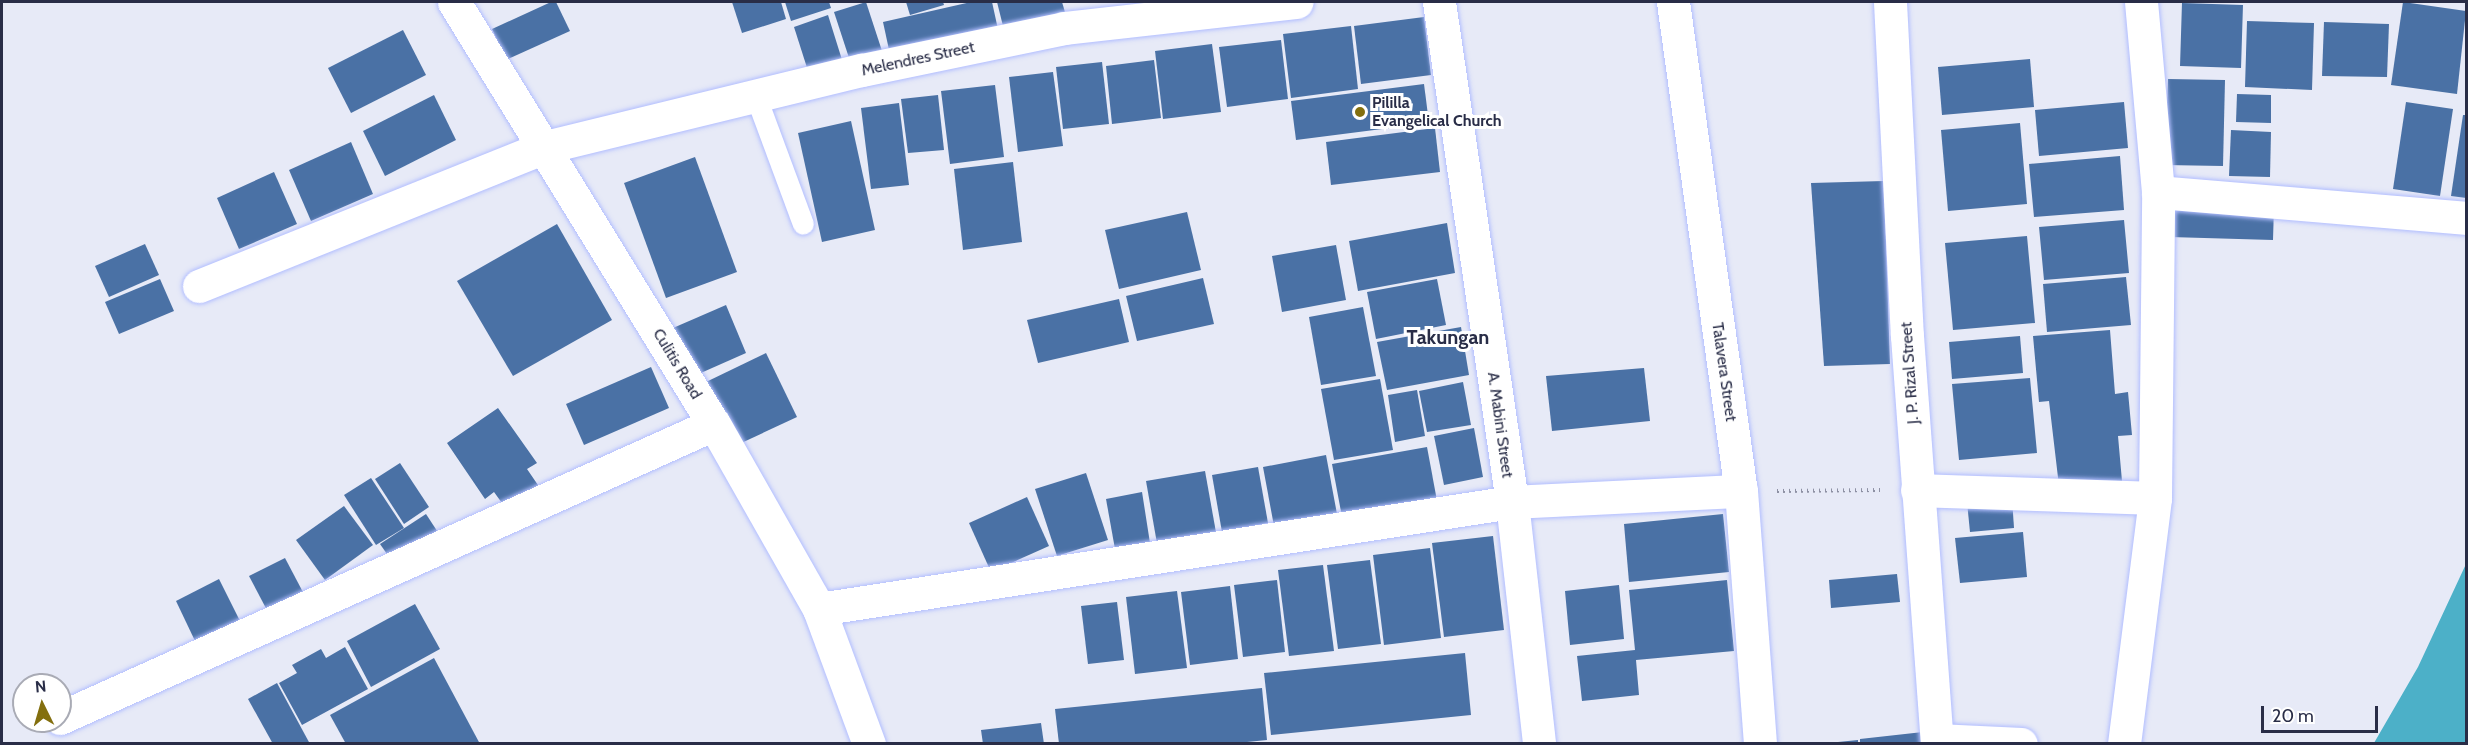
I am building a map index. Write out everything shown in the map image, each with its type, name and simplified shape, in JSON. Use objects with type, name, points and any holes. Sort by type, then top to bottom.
[{"type":"street","name":"Culitis Road","points":[[454,2],[714,424],[819,609],[869,744]]},
{"type":"street","name":"Melendres Street","points":[[199,286],[545,147],[1064,28],[1297,2]]},
{"type":"street","name":"A. Mabini Street","points":[[1439,2],[1512,502],[1539,744]]},
{"type":"street","name":"Talavera Street","points":[[1673,2],[1741,491],[1760,744]]},
{"type":"street","name":"J. P. Rizal Street","points":[[1890,2],[1917,490],[1937,742]]},
{"type":"street","points":[[2124,744],[2155,498],[2158,192],[2141,2]]},
{"type":"street","points":[[2158,192],[2466,218]]},
{"type":"street","points":[[72,713],[714,424]]},
{"type":"street","points":[[1917,490],[2155,498]]},
{"type":"street","points":[[819,609],[1512,502],[1741,491]]},
{"type":"street","points":[[1937,742],[2021,744]]},
{"type":"lane","points":[[756,97],[803,224]]},
{"type":"path","points":[[1741,491],[1917,490]]},
{"type":"water","points":[[2466,564],[2466,743],[2374,743],[2418,667]]},
{"type":"building","points":[[551,2],[556,2],[570,31],[506,60],[492,29]]},
{"type":"building","points":[[732,2],[781,2],[786,19],[742,33]]},
{"type":"building","points":[[785,2],[829,2],[831,8],[791,21]]},
{"type":"building","points":[[866,2],[883,54],[851,64],[834,12]]},
{"type":"building","points":[[906,2],[943,2],[944,5],[910,15]]},
{"type":"building","points":[[971,2],[992,2],[999,34],[891,59],[883,22]]},
{"type":"building","points":[[997,2],[1062,2],[1067,19],[1005,34]]},
{"type":"building","points":[[2403,2],[2466,11],[2457,94],[2391,85]]},
{"type":"building","points":[[2182,3],[2243,5],[2241,68],[2180,66]]},
{"type":"building","points":[[828,15],[843,63],[809,74],[794,27]]},
{"type":"building","points":[[1424,17],[1431,75],[1361,84],[1354,26]]},
{"type":"building","points":[[2247,21],[2314,23],[2312,90],[2245,87]]},
{"type":"building","points":[[2324,22],[2389,24],[2387,77],[2322,76]]},
{"type":"building","points":[[1351,26],[1358,89],[1291,98],[1283,34]]},
{"type":"building","points":[[403,30],[426,75],[351,113],[328,68]]},
{"type":"building","points":[[1281,40],[1288,99],[1227,107],[1219,47]]},
{"type":"building","points":[[1212,44],[1221,112],[1163,119],[1155,51]]},
{"type":"building","points":[[2030,59],[2034,107],[1942,115],[1938,67]]},
{"type":"building","points":[[1154,60],[1161,118],[1112,124],[1106,66]]},
{"type":"building","points":[[1102,62],[1109,124],[1063,129],[1056,67]]},
{"type":"building","points":[[1053,72],[1063,146],[1018,152],[1009,77]]},
{"type":"building","points":[[2168,79],[2225,80],[2223,166],[2165,165]]},
{"type":"building","name":"Pililla Evangelical Church","points":[[1424,84],[1429,123],[1296,140],[1291,101]]},
{"type":"building","points":[[995,85],[1004,157],[950,164],[941,91]]},
{"type":"building","points":[[2237,94],[2271,95],[2271,123],[2236,122]]},
{"type":"building","points":[[434,95],[456,140],[385,176],[363,131]]},
{"type":"building","points":[[938,95],[944,150],[908,153],[901,99]]},
{"type":"building","points":[[2124,102],[2128,148],[2039,156],[2035,110]]},
{"type":"building","points":[[2406,102],[2453,109],[2440,196],[2393,189]]},
{"type":"building","points":[[899,103],[909,185],[871,189],[861,108]]},
{"type":"building","points":[[2463,115],[2466,115],[2466,198],[2451,196]]},
{"type":"building","points":[[851,121],[875,230],[822,242],[798,133]]},
{"type":"building","points":[[2020,123],[2027,204],[1948,211],[1941,130]]},
{"type":"building","points":[[1435,128],[1440,172],[1331,185],[1326,142]]},
{"type":"building","points":[[2231,130],[2271,132],[2270,177],[2229,176]]},
{"type":"building","points":[[351,142],[373,194],[311,221],[289,170]]},
{"type":"building","points":[[2120,156],[2124,210],[2034,217],[2029,164]]},
{"type":"building","points":[[695,157],[737,272],[666,298],[624,183]]},
{"type":"building","points":[[1013,162],[1022,242],[963,250],[954,169]]},
{"type":"building","points":[[274,172],[297,224],[239,249],[217,198]]},
{"type":"building","points":[[1884,181],[1890,364],[1824,366],[1811,183]]},
{"type":"building","points":[[2171,203],[2274,206],[2273,240],[2170,237]]},
{"type":"building","points":[[1187,212],[1201,270],[1119,289],[1105,230]]},
{"type":"building","points":[[2124,220],[2129,273],[2044,280],[2039,227]]},
{"type":"building","points":[[1447,223],[1455,273],[1358,291],[1349,241]]},
{"type":"building","points":[[557,224],[612,320],[513,376],[457,281]]},
{"type":"building","points":[[2027,236],[2035,323],[1953,330],[1945,243]]},
{"type":"building","points":[[145,244],[159,275],[109,297],[95,266]]},
{"type":"building","points":[[1336,245],[1346,300],[1282,312],[1272,256]]},
{"type":"building","points":[[2126,277],[2131,325],[2047,332],[2043,284]]},
{"type":"building","points":[[1203,278],[1214,324],[1137,341],[1126,296]]},
{"type":"building","points":[[160,279],[174,311],[119,334],[105,302]]},
{"type":"building","points":[[1437,279],[1446,325],[1376,339],[1367,292]]},
{"type":"building","points":[[1119,299],[1129,342],[1038,363],[1027,320]]},
{"type":"building","points":[[726,305],[746,353],[694,376],[673,328]]},
{"type":"building","points":[[1363,307],[1376,376],[1321,385],[1309,317]]},
{"type":"building","points":[[1461,327],[1469,375],[1387,390],[1377,342]]},
{"type":"building","points":[[2110,330],[2115,394],[2128,392],[2132,435],[2118,436],[2122,481],[2059,486],[2049,401],[2039,402],[2033,336]]},
{"type":"building","points":[[2020,336],[2023,373],[1952,379],[1949,342]]},
{"type":"building","points":[[766,353],[797,417],[737,445],[706,382]]},
{"type":"building","points":[[651,367],[669,408],[584,445],[566,404]]},
{"type":"building","points":[[1644,368],[1650,421],[1552,431],[1546,376]]},
{"type":"building","points":[[2030,378],[2037,453],[1959,460],[1952,384]]},
{"type":"building","points":[[1380,379],[1393,450],[1334,460],[1321,389]]},
{"type":"building","points":[[1463,382],[1471,425],[1427,432],[1419,391]]},
{"type":"building","points":[[1417,390],[1425,436],[1395,442],[1388,395]]},
{"type":"building","points":[[498,408],[537,463],[527,469],[540,488],[507,510],[494,492],[485,499],[447,443]]},
{"type":"building","points":[[1474,428],[1483,477],[1444,485],[1434,436]]},
{"type":"building","points":[[1427,447],[1438,506],[1343,522],[1332,464]]},
{"type":"building","points":[[1326,455],[1337,514],[1274,526],[1263,467]]},
{"type":"building","points":[[400,463],[429,507],[404,524],[375,479]]},
{"type":"building","points":[[1258,467],[1268,523],[1222,532],[1212,475]]},
{"type":"building","points":[[1205,471],[1217,538],[1158,549],[1146,481]]},
{"type":"building","points":[[1086,473],[1108,540],[1057,556],[1035,489]]},
{"type":"building","points":[[371,478],[404,528],[376,545],[344,495]]},
{"type":"building","points":[[1142,492],[1150,543],[1115,549],[1106,499]]},
{"type":"building","points":[[1027,497],[1049,546],[991,572],[969,523]]},
{"type":"building","points":[[2012,498],[2014,528],[1970,532],[1967,502]]},
{"type":"building","points":[[344,506],[373,545],[325,580],[296,540]]},
{"type":"building","points":[[426,514],[441,537],[396,567],[380,544]]},
{"type":"building","points":[[1723,514],[1729,572],[1629,582],[1624,524]]},
{"type":"building","points":[[2023,532],[2027,577],[1960,583],[1955,538]]},
{"type":"building","points":[[1493,536],[1504,630],[1444,637],[1432,543]]},
{"type":"building","points":[[1430,548],[1441,638],[1384,645],[1373,555]]},
{"type":"building","points":[[285,558],[305,596],[269,614],[249,576]]},
{"type":"building","points":[[1370,560],[1381,644],[1338,649],[1327,565]]},
{"type":"building","points":[[1323,565],[1334,651],[1289,656],[1278,570]]},
{"type":"building","points":[[1897,574],[1900,602],[1831,608],[1829,580]]},
{"type":"building","points":[[219,579],[240,621],[196,643],[176,601]]},
{"type":"building","points":[[1277,580],[1285,652],[1243,657],[1234,585]]},
{"type":"building","points":[[1727,580],[1734,651],[1636,660],[1639,695],[1582,701],[1577,656],[1635,650],[1629,590]]},
{"type":"building","points":[[1619,585],[1624,639],[1570,645],[1565,591]]},
{"type":"building","points":[[1230,586],[1238,659],[1190,665],[1181,592]]},
{"type":"building","points":[[1177,591],[1187,668],[1135,674],[1126,597]]},
{"type":"building","points":[[1117,602],[1124,660],[1088,664],[1081,606]]},
{"type":"building","points":[[415,604],[440,649],[371,687],[347,641]]},
{"type":"building","points":[[345,647],[368,689],[302,725],[279,683],[297,673],[292,665],[321,649],[326,658]]},
{"type":"building","points":[[1465,653],[1471,715],[1271,735],[1264,673]]},
{"type":"building","points":[[434,658],[480,744],[346,744],[330,715]]},
{"type":"building","points":[[277,683],[310,744],[273,744],[248,699]]},
{"type":"building","points":[[1262,688],[1267,740],[1227,744],[1059,744],[1055,709]]},
{"type":"building","points":[[1041,723],[1044,744],[983,744],[981,730]]},
{"type":"building","points":[[1923,732],[1924,744],[1860,744],[1860,739]]},
{"type":"building","points":[[1858,740],[1858,744],[1838,744],[1838,742]]},
{"type":"place","name":"Pililla Evangelical Church","points":[[1360,112]]},
{"type":"district","name":"Takungan","points":[[1448,337]]}]
